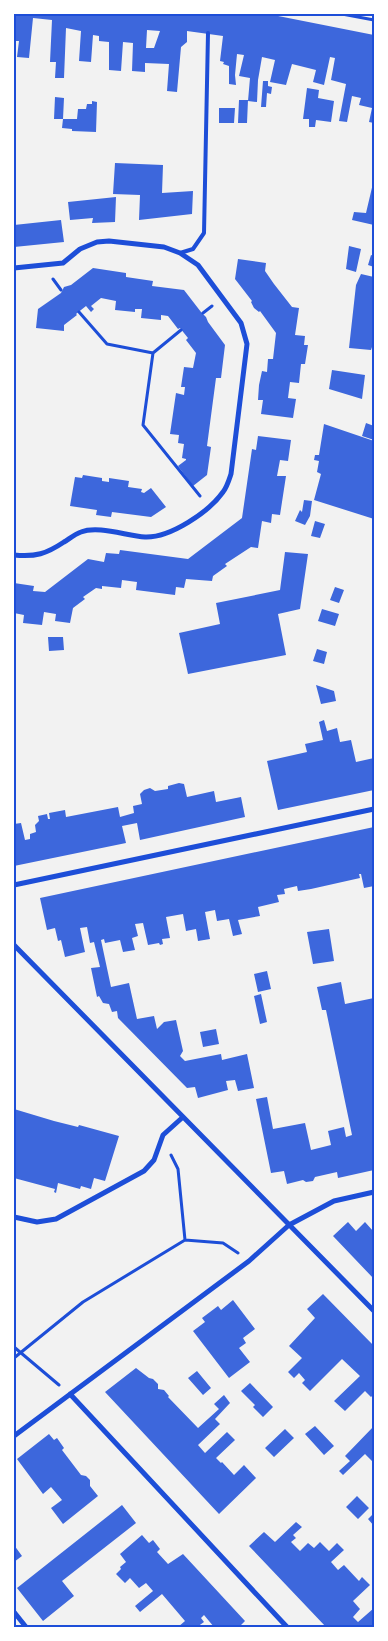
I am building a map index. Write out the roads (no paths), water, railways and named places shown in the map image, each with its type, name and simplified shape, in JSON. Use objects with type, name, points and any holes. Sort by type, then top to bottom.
[{"type":"street","points":[[14,268],[63,263],[80,249],[97,242],[109,241],[164,247],[180,253],[198,265],[241,323],[246,344],[231,474],[223,492],[209,506],[185,525],[165,534],[147,537],[95,530],[81,531],[48,552],[26,556],[14,555]]},
{"type":"street","points":[[14,885],[374,809]]},
{"type":"street","points":[[14,946],[374,1311]]},
{"type":"street","points":[[14,1217],[38,1222],[56,1219],[144,1171],[154,1160],[163,1136],[183,1116]]},
{"type":"street","points":[[14,1436],[248,1261],[289,1225],[334,1201],[374,1192]]},
{"type":"street","points":[[70,1394],[287,1627]]},
{"type":"street","points":[[14,1612],[26,1627]]},
{"type":"lane","points":[[180,253],[193,250],[204,233],[208,33]]}]
